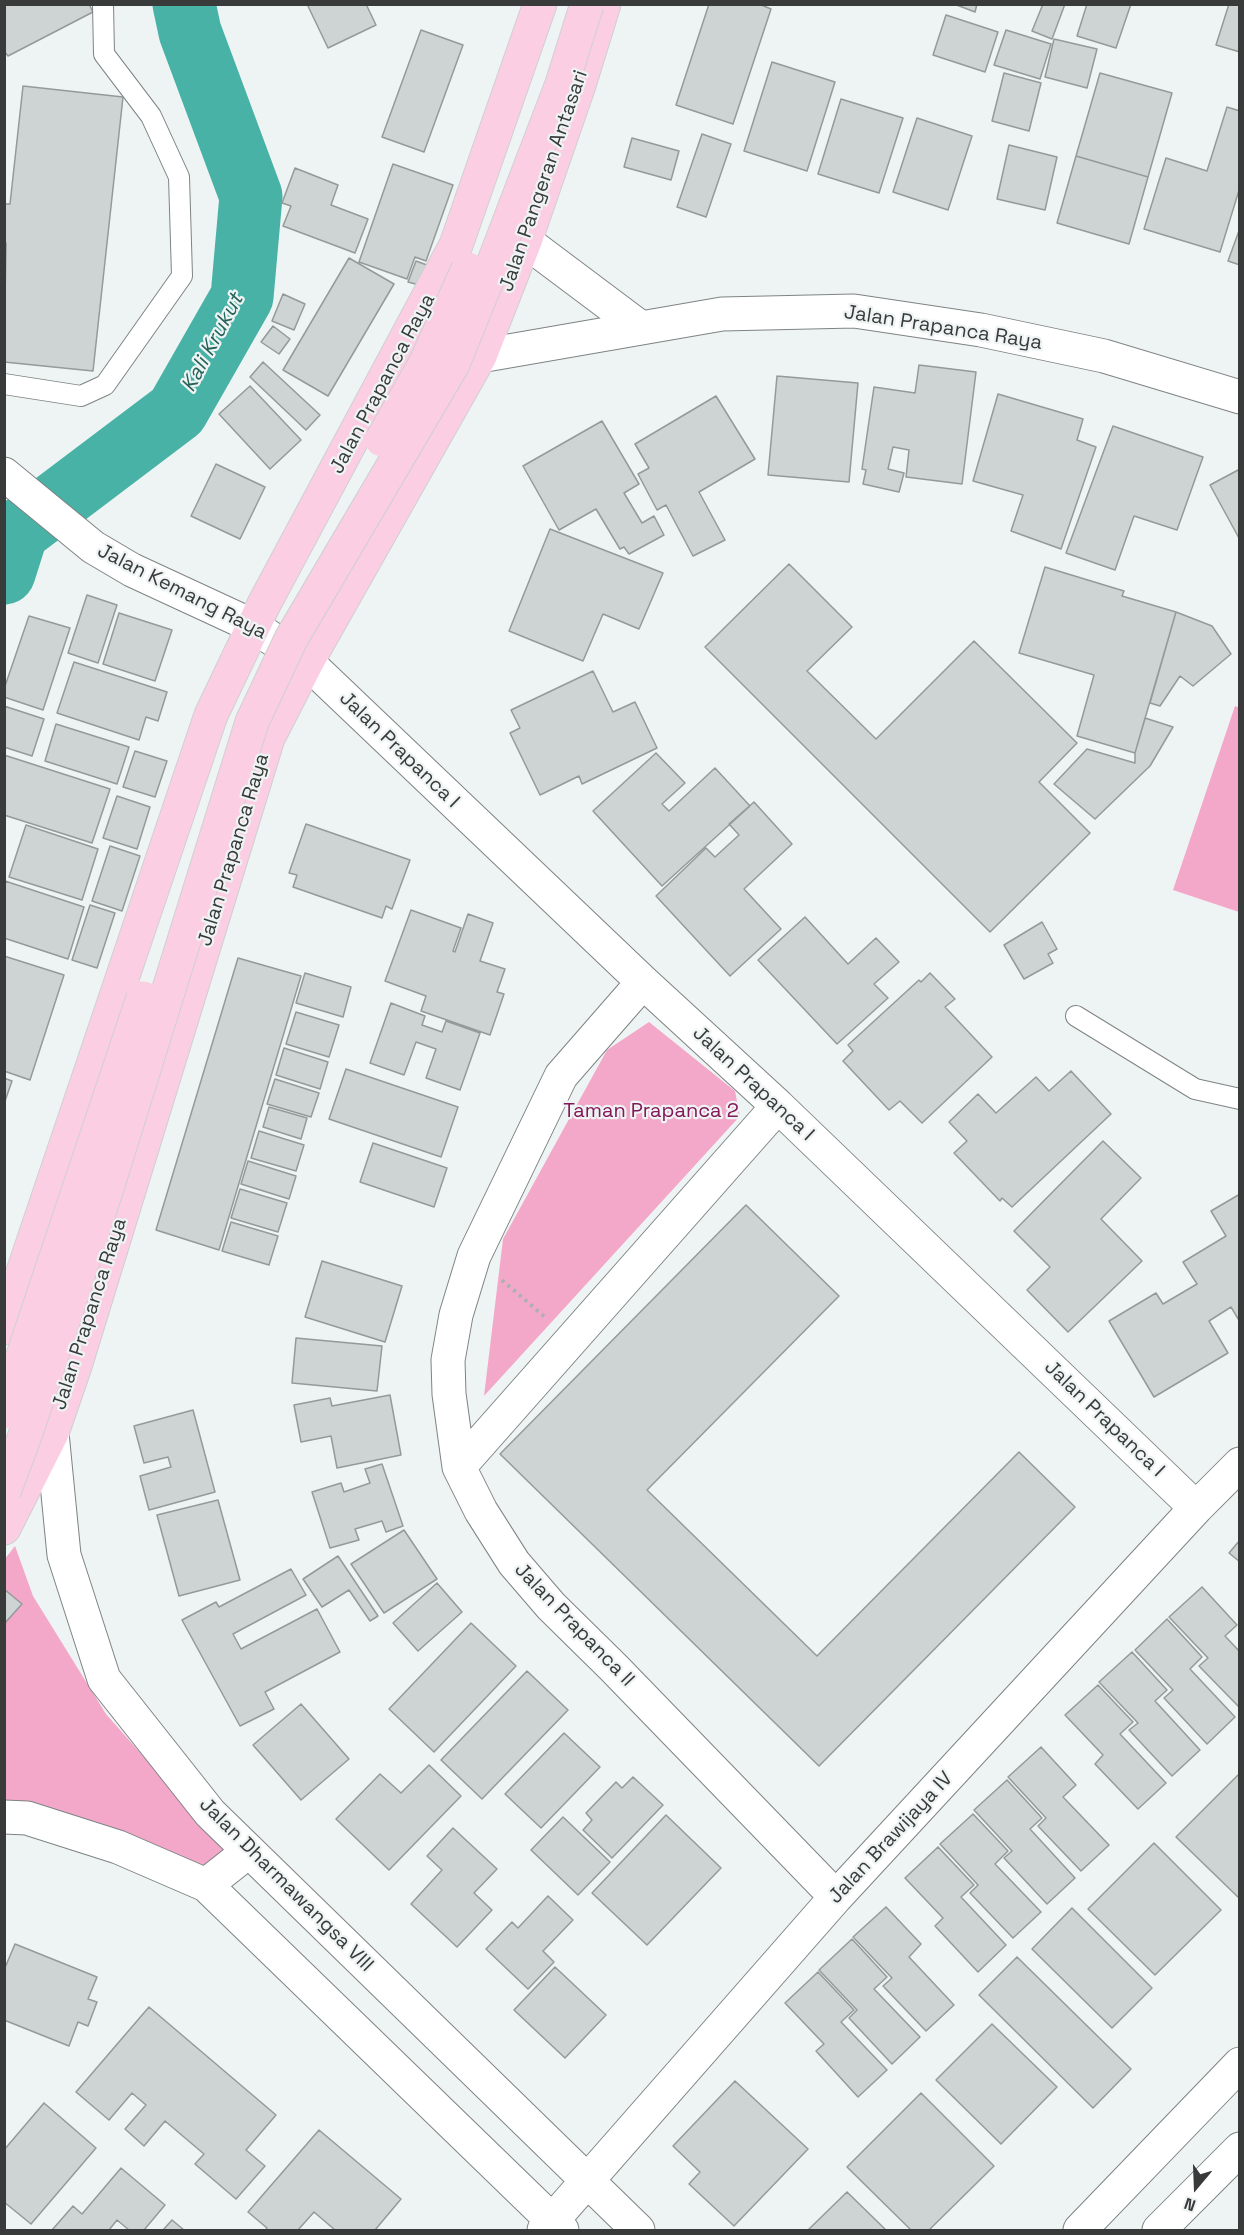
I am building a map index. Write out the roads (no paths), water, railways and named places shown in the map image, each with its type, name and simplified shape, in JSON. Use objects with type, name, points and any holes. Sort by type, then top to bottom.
[{"type":"main road","name":"Jalan Prapanca Raya","points":[[4,1328],[211,715],[253,626],[456,245],[540,4]]},
{"type":"main road","points":[[4,1412],[235,723],[274,635],[426,362],[461,286],[543,76],[565,4]]},
{"type":"main road","points":[[4,1492],[27,1430],[107,1188],[252,722],[291,639],[453,364],[562,84],[587,4]]},
{"type":"main road","name":"Jalan Pangeran Antasari","points":[[480,356],[525,242],[604,4]]},
{"type":"main road","name":"Jalan Prapanca Raya","points":[[4,1528],[52,1433],[96,1300],[268,738],[307,662],[480,356]]},
{"type":"street","points":[[525,242],[641,328]]},
{"type":"street","name":"Jalan Prapanca Raya","points":[[480,356],[722,314],[854,311],[981,330],[1104,356],[1239,397]]},
{"type":"street","name":"Jalan Kemang Raya","points":[[5,475],[93,548],[132,570],[253,626],[307,662]]},
{"type":"street","name":"Jalan Prapanca I","points":[[307,662],[643,982],[778,1106],[1196,1508]]},
{"type":"street","name":"Jalan Prapanca II","points":[[643,982],[561,1076],[474,1256],[456,1315],[448,1360],[449,1394],[459,1467],[481,1511],[514,1563],[551,1605],[836,1897]]},
{"type":"street","points":[[459,1467],[778,1106]]},
{"type":"street","name":"Jalan Dharmawangsa VIII","points":[[52,1433],[64,1555],[104,1679],[210,1813],[638,2230]]},
{"type":"street","name":"Jalan Brawijaya IV","points":[[553,2228],[587,2181],[836,1897],[1239,1464]]},
{"type":"street","points":[[4,1816],[27,1818],[118,1847],[206,1885],[553,2228]]},
{"type":"street","points":[[206,1885],[249,1851]]},
{"type":"street","points":[[1080,2230],[1239,2064]]},
{"type":"street","points":[[1160,2230],[1239,2149]]},
{"type":"lane","points":[[4,384],[81,396],[105,386],[182,276],[179,177],[151,116],[104,54],[103,4]]},
{"type":"lane","points":[[1076,1016],[1195,1089],[1239,1099]]},
{"type":"waterway","name":"Kali Krukut","points":[[4,573],[17,532],[177,411],[242,297],[251,196],[190,32],[184,4]]},
{"type":"park label","name":"Taman Prapanca 2","points":[[651,1112]]}]
